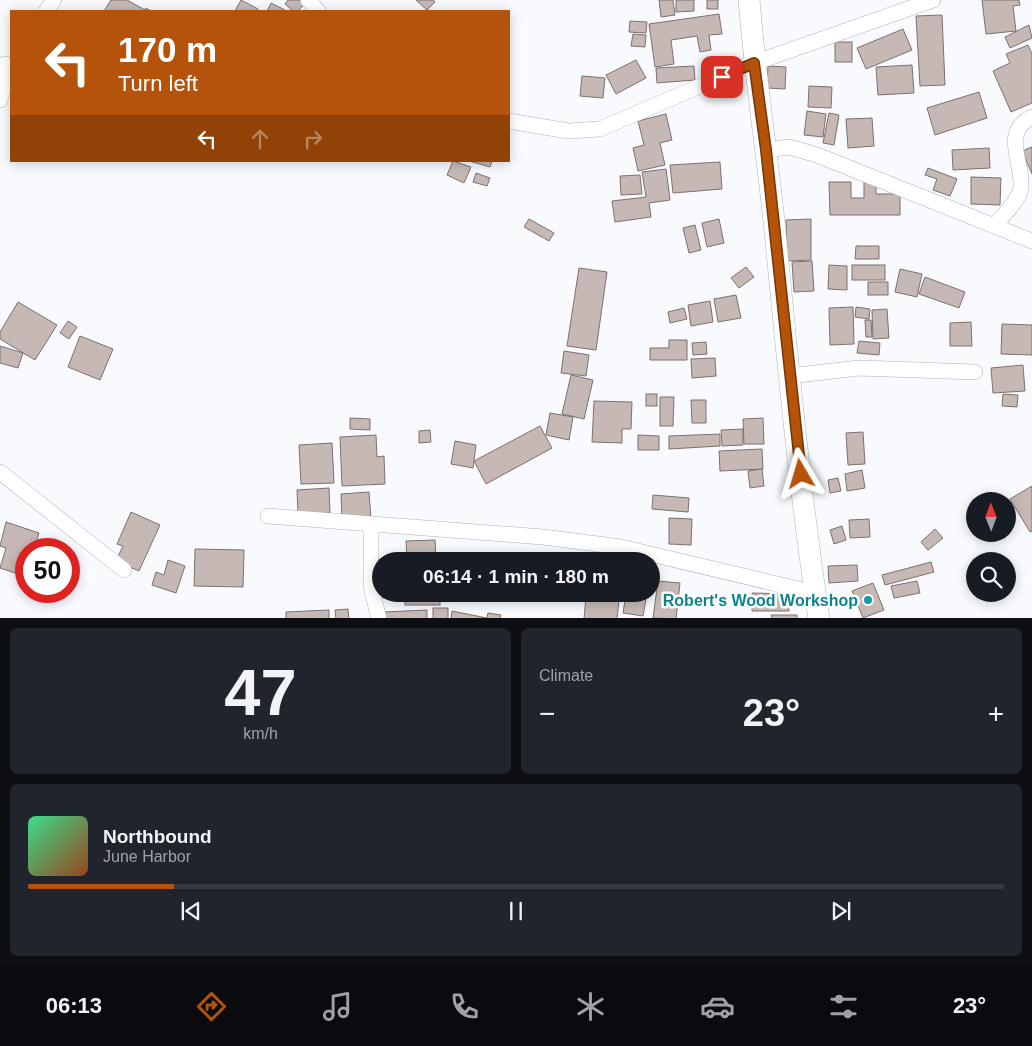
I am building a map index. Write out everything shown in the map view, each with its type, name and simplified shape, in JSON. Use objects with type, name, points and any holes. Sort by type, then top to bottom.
[{"type":"main road","points":[[749,0],[754,63],[766,150],[789,376],[819,618]]},
{"type":"street","points":[[308,0],[317,10]]},
{"type":"street","points":[[510,121],[568,131],[600,129],[754,63],[933,0]]},
{"type":"street","points":[[0,100],[5,81],[5,63]]},
{"type":"street","points":[[994,225],[1022,188],[1015,144],[1017,130],[1025,120],[1032,117]]},
{"type":"street","points":[[766,150],[789,147],[800,150],[1032,241]]},
{"type":"street","points":[[789,376],[859,368],[975,372]]},
{"type":"street","points":[[0,472],[124,570]]},
{"type":"street","points":[[268,516],[371,526],[543,537],[621,548],[815,593]]},
{"type":"street","points":[[371,526],[371,586],[379,618]]},
{"type":"building","points":[[111,0],[127,0],[145,10],[105,10]]},
{"type":"building","points":[[241,0],[258,9],[258,10],[236,10]]},
{"type":"building","points":[[288,0],[302,0],[305,3],[299,10],[292,10],[285,4]]},
{"type":"building","points":[[416,0],[433,0],[435,2],[427,10]]},
{"type":"building","points":[[659,0],[673,0],[675,15],[661,17]]},
{"type":"building","points":[[676,0],[694,0],[694,11],[676,12]]},
{"type":"building","points":[[707,0],[718,0],[718,9],[707,9]]},
{"type":"building","points":[[982,0],[1019,0],[1020,5],[1013,6],[1016,31],[986,34]]},
{"type":"building","points":[[271,3],[285,10],[268,10]]},
{"type":"building","points":[[719,14],[722,34],[709,35],[711,50],[700,52],[697,36],[671,40],[674,64],[655,67],[649,24]]},
{"type":"building","points":[[942,15],[945,85],[920,86],[916,16]]},
{"type":"building","points":[[630,21],[647,22],[646,33],[629,32]]},
{"type":"building","points":[[1029,25],[1032,38],[1010,48],[1005,37]]},
{"type":"building","points":[[903,29],[912,50],[866,69],[857,48]]},
{"type":"building","points":[[633,34],[646,35],[645,47],[631,46]]},
{"type":"building","points":[[835,42],[852,42],[852,62],[835,62]]},
{"type":"building","points":[[1028,45],[1032,54],[1032,103],[1011,112],[993,71],[1010,63],[1006,54]]},
{"type":"building","points":[[636,60],[646,78],[616,94],[606,75]]},
{"type":"building","points":[[912,65],[914,93],[878,95],[876,67]]},
{"type":"building","points":[[694,66],[695,80],[657,83],[656,68]]},
{"type":"building","points":[[768,66],[786,67],[785,89],[767,88]]},
{"type":"building","points":[[582,76],[605,78],[603,98],[580,96]]},
{"type":"building","points":[[809,86],[832,87],[831,108],[808,107]]},
{"type":"building","points":[[979,92],[987,118],[935,135],[927,108]]},
{"type":"building","points":[[807,111],[826,114],[823,137],[804,135]]},
{"type":"building","points":[[829,113],[839,115],[834,145],[823,143]]},
{"type":"building","points":[[666,114],[672,140],[660,143],[665,165],[638,171],[633,148],[644,145],[638,121]]},
{"type":"building","points":[[872,118],[874,146],[848,148],[846,119]]},
{"type":"building","points":[[1032,147],[1032,174],[1022,151]]},
{"type":"building","points":[[989,148],[990,168],[953,170],[952,150]]},
{"type":"building","points":[[453,162],[471,167],[464,183],[447,175]]},
{"type":"building","points":[[472,162],[492,162],[490,167]]},
{"type":"building","points":[[720,162],[722,189],[673,193],[670,165]]},
{"type":"building","points":[[928,168],[957,179],[950,196],[933,190],[937,179],[925,175]]},
{"type":"building","points":[[666,169],[670,200],[649,203],[651,217],[615,222],[612,201],[646,197],[642,172]]},
{"type":"building","points":[[476,173],[490,178],[487,186],[473,182]]},
{"type":"building","points":[[640,175],[642,194],[621,195],[620,176]]},
{"type":"building","points":[[971,177],[1001,178],[1000,205],[971,204]]},
{"type":"building","points":[[829,182],[851,182],[851,198],[864,198],[864,182],[876,182],[876,194],[900,194],[900,215],[830,215]]},
{"type":"building","points":[[529,219],[554,233],[549,241],[524,227]]},
{"type":"building","points":[[719,219],[724,243],[707,247],[702,223]]},
{"type":"building","points":[[811,219],[811,260],[787,261],[786,220]]},
{"type":"building","points":[[695,225],[701,250],[689,253],[683,228]]},
{"type":"building","points":[[856,246],[879,246],[879,259],[855,259]]},
{"type":"building","points":[[812,261],[814,291],[794,292],[792,262]]},
{"type":"building","points":[[829,265],[847,266],[847,290],[828,289]]},
{"type":"building","points":[[852,265],[885,265],[885,280],[852,280]]},
{"type":"building","points":[[746,267],[754,277],[739,288],[731,278]]},
{"type":"building","points":[[579,268],[607,272],[596,350],[567,346]]},
{"type":"building","points":[[900,269],[922,274],[917,297],[895,292]]},
{"type":"building","points":[[925,277],[965,292],[959,308],[919,294]]},
{"type":"building","points":[[868,282],[888,282],[888,295],[868,295]]},
{"type":"building","points":[[736,295],[741,318],[718,322],[714,299]]},
{"type":"building","points":[[710,301],[713,322],[691,326],[688,305]]},
{"type":"building","points":[[18,302],[57,325],[35,360],[0,339],[0,332]]},
{"type":"building","points":[[853,307],[854,344],[830,345],[829,308]]},
{"type":"building","points":[[856,307],[870,309],[869,319],[855,317]]},
{"type":"building","points":[[684,308],[687,319],[670,323],[668,312]]},
{"type":"building","points":[[887,309],[889,338],[873,339],[872,310]]},
{"type":"building","points":[[865,320],[871,320],[872,337],[866,337]]},
{"type":"building","points":[[68,321],[77,327],[69,339],[60,333]]},
{"type":"building","points":[[971,322],[972,346],[950,346],[950,323]]},
{"type":"building","points":[[1002,324],[1032,325],[1032,355],[1001,354]]},
{"type":"building","points":[[80,336],[113,349],[100,380],[68,367]]},
{"type":"building","points":[[669,340],[687,340],[687,360],[650,360],[650,348],[669,348]]},
{"type":"building","points":[[859,341],[880,343],[879,355],[857,353]]},
{"type":"building","points":[[706,342],[707,354],[693,355],[692,343]]},
{"type":"building","points":[[0,346],[23,353],[18,368],[0,363]]},
{"type":"building","points":[[564,351],[589,355],[586,376],[561,373]]},
{"type":"building","points":[[715,358],[716,376],[692,378],[691,359]]},
{"type":"building","points":[[1023,365],[1025,391],[993,393],[991,368]]},
{"type":"building","points":[[571,375],[593,380],[584,419],[562,414]]},
{"type":"building","points":[[646,394],[657,394],[657,406],[646,406]]},
{"type":"building","points":[[1003,394],[1018,395],[1017,407],[1002,406]]},
{"type":"building","points":[[660,397],[674,397],[673,426],[660,426]]},
{"type":"building","points":[[691,400],[706,400],[706,423],[692,423]]},
{"type":"building","points":[[594,401],[632,402],[631,429],[622,429],[622,443],[592,442]]},
{"type":"building","points":[[550,413],[573,417],[569,440],[546,435]]},
{"type":"building","points":[[350,418],[370,419],[370,430],[350,429]]},
{"type":"building","points":[[763,418],[764,444],[744,444],[743,419]]},
{"type":"building","points":[[540,426],[552,448],[486,484],[474,461]]},
{"type":"building","points":[[743,429],[743,445],[722,446],[721,430]]},
{"type":"building","points":[[430,430],[431,442],[419,443],[419,431]]},
{"type":"building","points":[[863,432],[865,464],[848,465],[846,433]]},
{"type":"building","points":[[720,434],[720,446],[669,449],[669,436]]},
{"type":"building","points":[[376,435],[377,457],[384,456],[385,484],[342,486],[340,437]]},
{"type":"building","points":[[638,435],[659,436],[659,450],[638,450]]},
{"type":"building","points":[[455,441],[476,445],[473,468],[451,464]]},
{"type":"building","points":[[332,443],[334,483],[301,484],[299,445]]},
{"type":"building","points":[[762,449],[763,469],[720,471],[719,451]]},
{"type":"building","points":[[762,469],[764,486],[750,488],[748,471]]},
{"type":"building","points":[[862,470],[865,488],[847,491],[845,474]]},
{"type":"building","points":[[838,478],[841,491],[830,493],[828,480]]},
{"type":"building","points":[[1032,486],[1032,531],[1030,532],[1016,509],[1016,495]]},
{"type":"building","points":[[329,488],[330,513],[298,515],[297,490]]},
{"type":"building","points":[[369,492],[371,518],[342,519],[341,494]]},
{"type":"building","points":[[653,495],[689,498],[688,512],[652,509]]},
{"type":"building","points":[[131,512],[160,525],[139,571],[116,561],[123,546],[117,544]]},
{"type":"building","points":[[669,518],[692,519],[691,545],[669,544]]},
{"type":"building","points":[[869,519],[870,537],[850,538],[849,520]]},
{"type":"building","points":[[6,522],[39,533],[37,538],[15,538],[15,573],[0,568],[6,548],[0,546]]},
{"type":"building","points":[[842,526],[846,540],[834,544],[830,530]]},
{"type":"building","points":[[935,529],[943,538],[928,550],[921,542]]},
{"type":"building","points":[[435,540],[436,552],[407,552],[406,541]]},
{"type":"building","points":[[195,549],[244,550],[243,587],[194,586]]},
{"type":"building","points":[[168,560],[185,566],[176,593],[152,585],[156,572],[164,575]]},
{"type":"building","points":[[931,562],[934,572],[885,585],[882,575]]},
{"type":"building","points":[[857,565],[858,581],[829,583],[828,566]]},
{"type":"building","points":[[660,581],[680,583],[676,618],[653,618],[655,602],[660,602]]},
{"type":"building","points":[[917,581],[920,593],[894,598],[891,586]]},
{"type":"building","name":"Robert's Wood Workshop","points":[[873,583],[884,610],[863,618],[852,591]]},
{"type":"building","points":[[752,593],[789,594],[789,611],[752,611]]},
{"type":"building","points":[[405,602],[440,602],[440,605],[405,605]]},
{"type":"building","points":[[585,602],[619,602],[617,618],[584,618]]},
{"type":"building","points":[[625,602],[646,602],[643,616],[623,613]]},
{"type":"building","points":[[433,608],[448,608],[448,618],[433,618]]},
{"type":"building","points":[[348,609],[349,618],[336,618],[335,610]]},
{"type":"building","points":[[329,610],[329,618],[286,618],[286,612]]},
{"type":"building","points":[[427,610],[427,618],[385,618],[384,612]]},
{"type":"building","points":[[452,611],[487,618],[451,618]]},
{"type":"building","points":[[488,613],[501,615],[500,618],[487,618]]},
{"type":"building","points":[[771,615],[797,615],[797,618],[772,618]]},
{"type":"place","name":"Robert's Wood Workshop","points":[[868,600]]},
{"type":"route","points":[[722,77],[754,63],[766,150],[801,474]]}]
